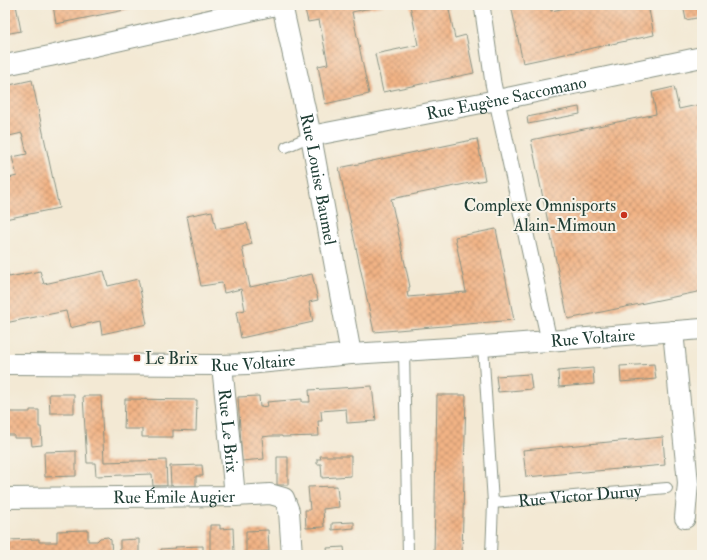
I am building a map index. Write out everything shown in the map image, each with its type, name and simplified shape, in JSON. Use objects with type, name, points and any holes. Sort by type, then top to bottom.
[{"type":"street","points":[[5,64],[50,56],[276,5]]},
{"type":"street","name":"Rue Louise Baumel","points":[[282,5],[310,136],[351,354]]},
{"type":"street","points":[[482,5],[493,83],[547,331]]},
{"type":"street","name":"Rue Eugène Saccomano","points":[[310,136],[497,100],[702,57]]},
{"type":"street","name":"Rue Voltaire","points":[[5,364],[248,364],[351,354],[483,346],[702,329]]},
{"type":"street","points":[[673,331],[688,483],[685,518]]},
{"type":"street","name":"Rue Le Brix","points":[[222,365],[235,496]]},
{"type":"street","name":"Rue Émile Augier","points":[[5,498],[235,496],[270,494],[284,498],[289,511],[292,555]]},
{"type":"lane","points":[[286,147],[310,136]]},
{"type":"lane","points":[[483,346],[493,503],[492,555]]},
{"type":"lane","points":[[404,351],[408,555]]},
{"type":"lane","name":"Rue Victor Duruy","points":[[493,503],[667,488]]},
{"type":"building","points":[[5,5],[16,5],[21,31],[5,34]]},
{"type":"building","points":[[53,5],[144,5],[144,6],[56,24]]},
{"type":"building","points":[[304,5],[385,5],[352,12],[369,94],[325,104],[318,66],[328,64],[319,20],[308,22]]},
{"type":"building","points":[[410,5],[448,5],[455,38],[466,35],[474,73],[383,92],[375,54],[418,45]]},
{"type":"building","points":[[511,5],[550,5],[551,11],[580,5],[648,5],[654,35],[523,63]]},
{"type":"building","points":[[683,5],[702,5],[702,17],[686,20]]},
{"type":"building","points":[[32,80],[59,208],[5,219],[5,179],[17,176],[12,157],[27,154],[22,133],[5,137],[5,86]]},
{"type":"building","name":"Complexe Omnisports Alain-Mimoun","points":[[674,87],[679,109],[702,104],[702,291],[568,319],[531,140],[656,114],[652,92]]},
{"type":"building","points":[[579,107],[580,114],[528,124],[527,117]]},
{"type":"building","points":[[477,139],[485,180],[391,199],[410,287],[409,292],[407,292],[408,297],[466,292],[455,237],[496,229],[514,320],[374,332],[339,168]]},
{"type":"building","points":[[212,211],[216,229],[247,223],[252,244],[242,247],[250,287],[312,274],[318,300],[309,302],[313,322],[241,338],[236,312],[245,310],[241,289],[224,293],[222,283],[201,286],[187,216]]},
{"type":"building","points":[[5,261],[9,277],[40,271],[44,284],[104,271],[108,286],[138,279],[147,324],[102,334],[100,321],[70,328],[66,311],[5,323]]},
{"type":"building","points":[[654,364],[656,379],[621,382],[620,366]]},
{"type":"building","points":[[593,368],[594,384],[559,387],[558,371]]},
{"type":"building","points":[[530,374],[532,389],[498,392],[496,376]]},
{"type":"building","points":[[372,386],[376,421],[347,423],[346,409],[321,411],[322,421],[318,421],[319,436],[262,437],[264,459],[242,461],[238,397],[259,396],[260,407],[268,406],[267,402],[302,399],[302,402],[310,402],[309,390]]},
{"type":"building","points":[[49,394],[74,394],[74,413],[50,413]]},
{"type":"building","points":[[437,395],[466,395],[462,555],[434,555]]},
{"type":"building","points":[[83,396],[101,396],[104,462],[166,460],[167,486],[153,486],[152,474],[96,476],[95,463],[87,463]]},
{"type":"building","points":[[125,399],[197,400],[196,431],[173,430],[173,437],[142,437],[142,429],[124,429]]},
{"type":"building","points":[[30,410],[39,410],[39,427],[41,427],[42,445],[32,446],[31,438],[14,438],[14,435],[5,435],[5,412],[30,412]]},
{"type":"building","points":[[663,437],[665,465],[526,477],[523,450]]},
{"type":"building","points":[[76,451],[76,476],[45,477],[44,452]]},
{"type":"building","points":[[320,456],[351,456],[351,476],[322,478],[321,464],[317,464],[317,459],[321,459]]},
{"type":"building","points":[[277,457],[288,457],[288,485],[277,485]]},
{"type":"building","points":[[202,465],[203,476],[196,476],[196,486],[171,486],[170,466]]},
{"type":"building","points":[[337,486],[339,507],[323,509],[324,527],[306,528],[305,510],[310,510],[308,487]]},
{"type":"building","points":[[354,522],[354,528],[332,530],[332,523]]},
{"type":"building","points":[[210,525],[220,525],[220,529],[233,528],[234,552],[210,553]]},
{"type":"building","points":[[88,530],[88,541],[97,541],[100,538],[108,537],[111,540],[112,555],[5,555],[5,541],[7,540],[39,539],[39,542],[57,542],[57,531]]},
{"type":"building","points":[[268,530],[269,551],[246,553],[246,531]]},
{"type":"building","points":[[139,539],[139,555],[120,555],[120,540]]},
{"type":"building","points":[[203,546],[203,555],[162,555],[161,549],[176,548],[175,547]]},
{"type":"building","points":[[344,547],[345,555],[328,555],[327,548]]},
{"type":"place","name":"Complexe Omnisports Alain-Mimoun","points":[[624,215]]},
{"type":"place","name":"Le Brix","points":[[137,358]]}]
